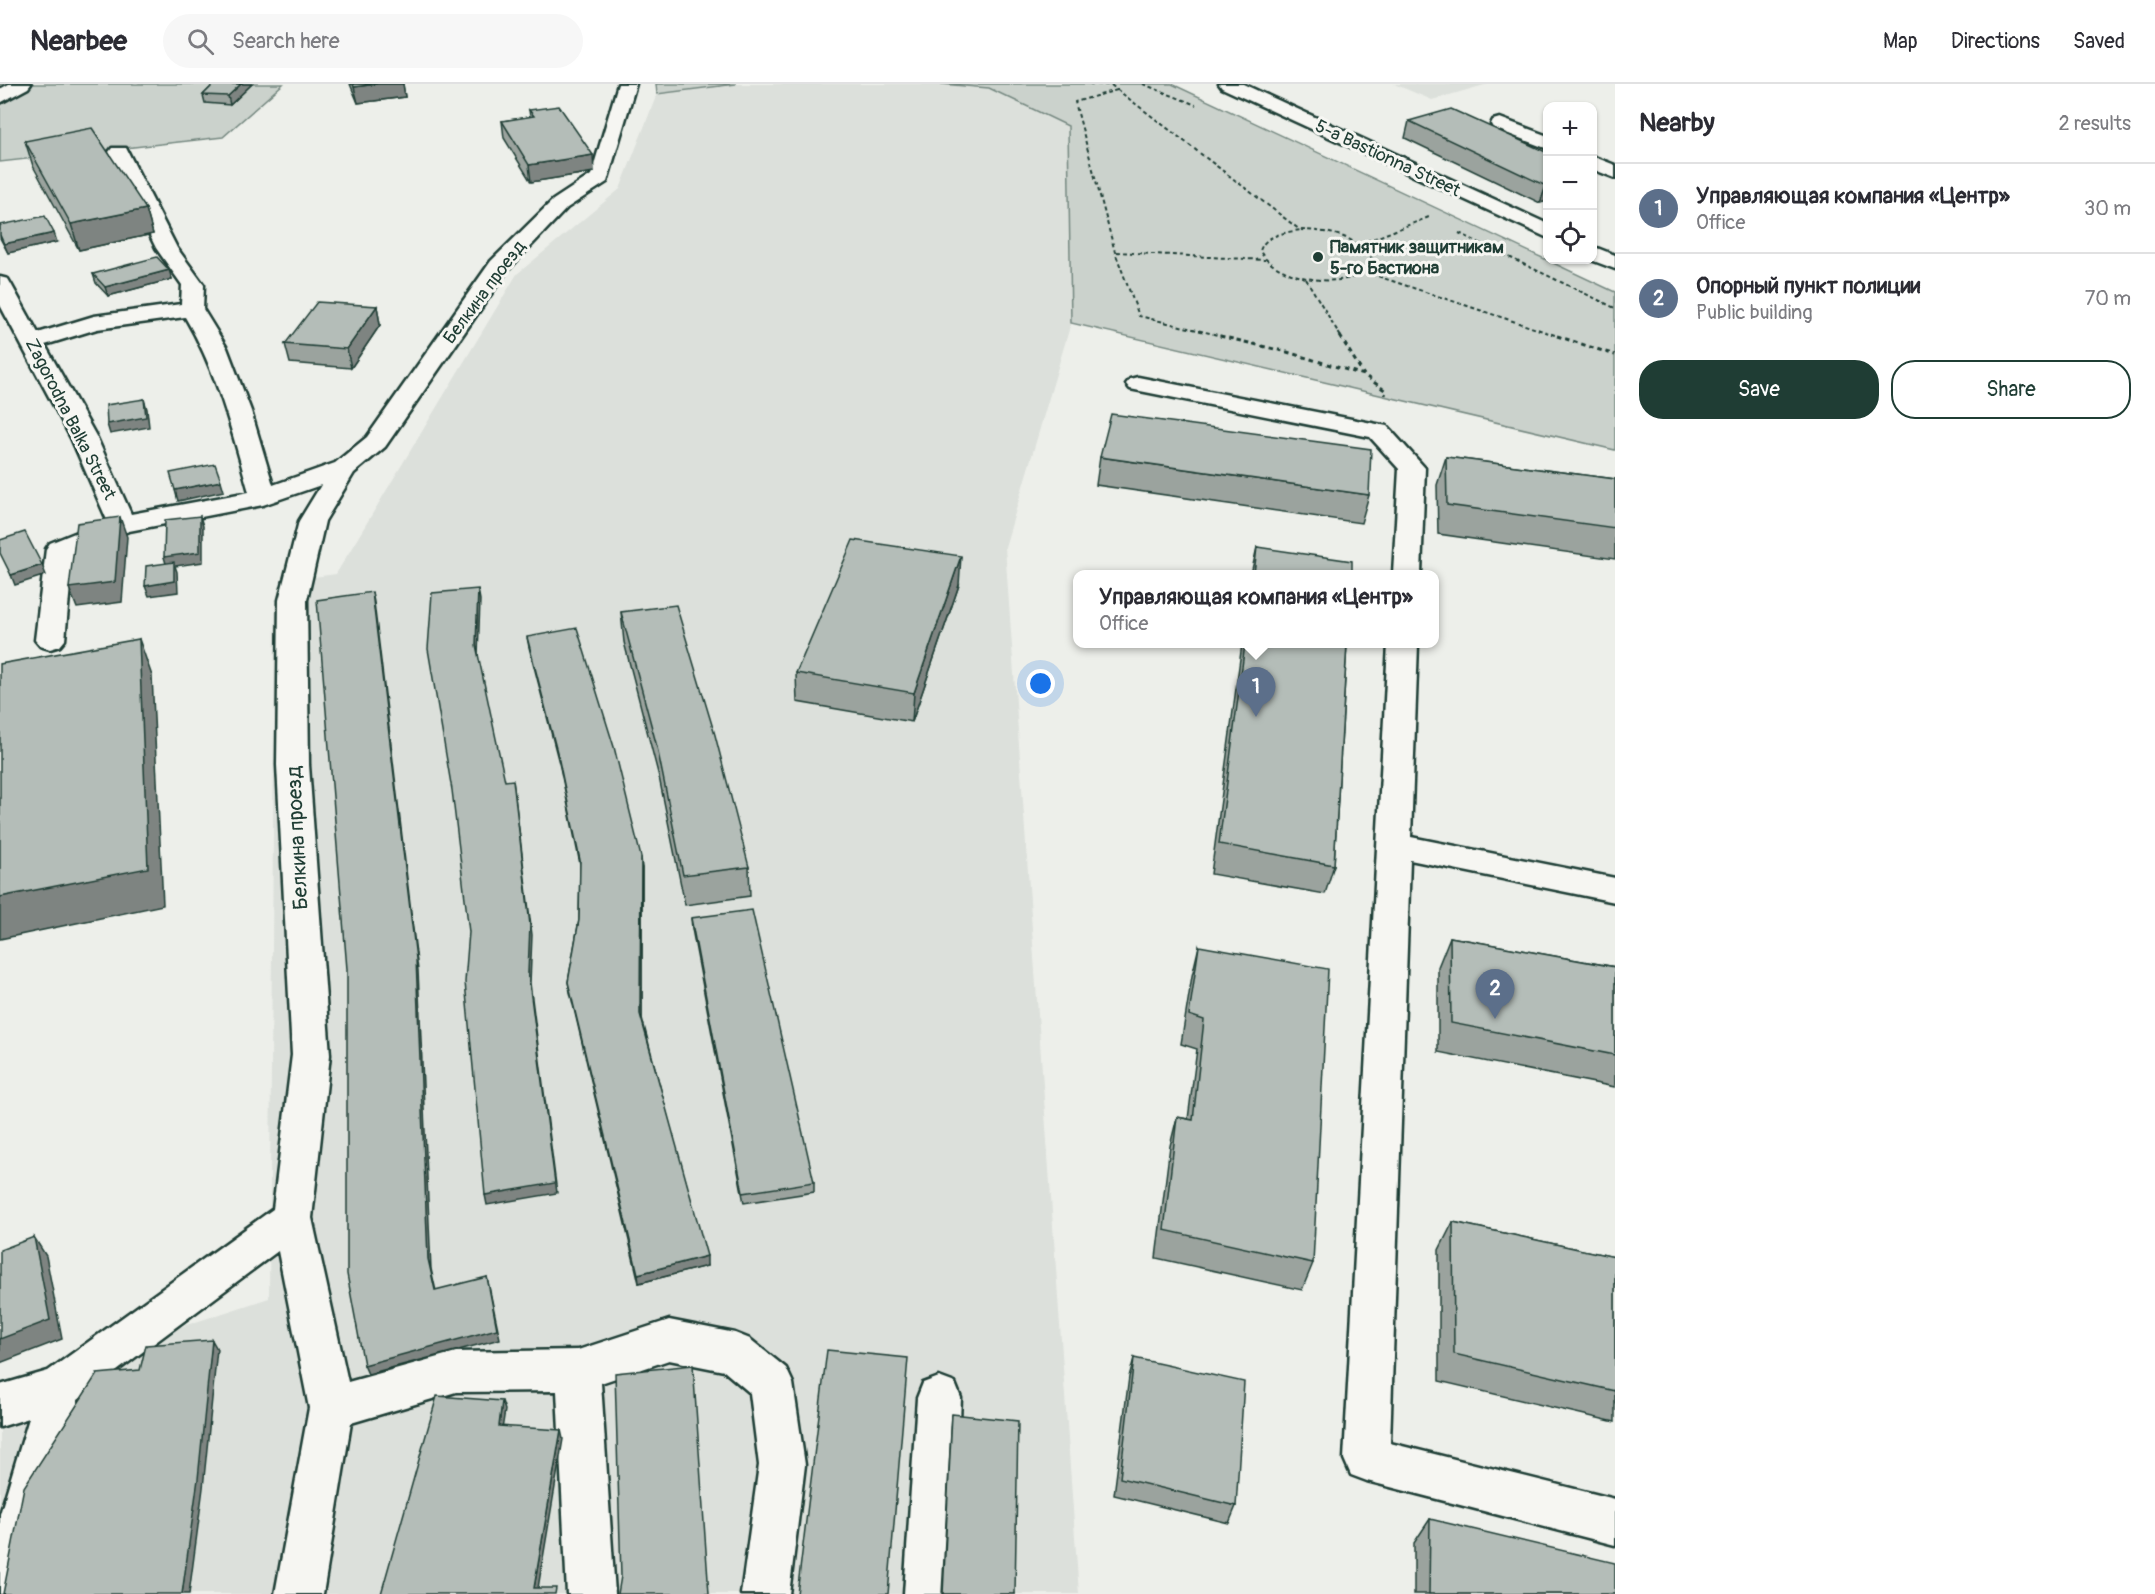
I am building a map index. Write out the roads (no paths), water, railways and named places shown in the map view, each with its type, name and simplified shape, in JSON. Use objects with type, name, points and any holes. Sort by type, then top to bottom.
[{"type":"street","points":[[0,97],[22,84]]},
{"type":"street","name":"Белкина проезд","points":[[50,640],[60,549],[122,524],[262,497],[344,468],[376,442],[499,266],[560,204],[600,178],[627,84]]},
{"type":"street","name":"5-a Bastionna Street","points":[[1228,84],[1543,230]]},
{"type":"street","points":[[1500,123],[1543,142]]},
{"type":"street","points":[[119,152],[167,248],[193,285],[192,309],[215,348],[239,411],[262,497]]},
{"type":"street","points":[[1597,164],[1615,172]]},
{"type":"street","points":[[1597,254],[1615,263]]},
{"type":"street","name":"Zagorodna Balka Street","points":[[0,284],[84,438],[122,524]]},
{"type":"street","points":[[32,342],[94,323],[192,309]]},
{"type":"street","points":[[1138,384],[1378,432],[1412,468],[1407,570]]},
{"type":"street","name":"Белкина проезд","points":[[331,1408],[292,1218],[311,1055],[292,765],[293,600],[312,521],[344,468]]},
{"type":"street","points":[[1403,648],[1367,1459],[1615,1522]]},
{"type":"street","points":[[1394,845],[1615,890]]},
{"type":"street","points":[[0,1406],[60,1388],[292,1218]]},
{"type":"street","points":[[299,1594],[331,1408],[456,1372],[578,1370],[669,1340],[735,1353],[771,1383],[782,1465],[765,1594]]},
{"type":"street","points":[[578,1370],[591,1594]]},
{"type":"street","points":[[0,1593],[60,1388]]},
{"type":"street","points":[[928,1594],[939,1398]]},
{"type":"place","name":"Памятник защитникам 5-го Бастиона","points":[[1318,257]]},
{"type":"place","name":"Управляющая компания «Центр»","points":[[1256,717]]},
{"type":"place","name":"Опорный пункт полиции","points":[[1495,1019]]}]
